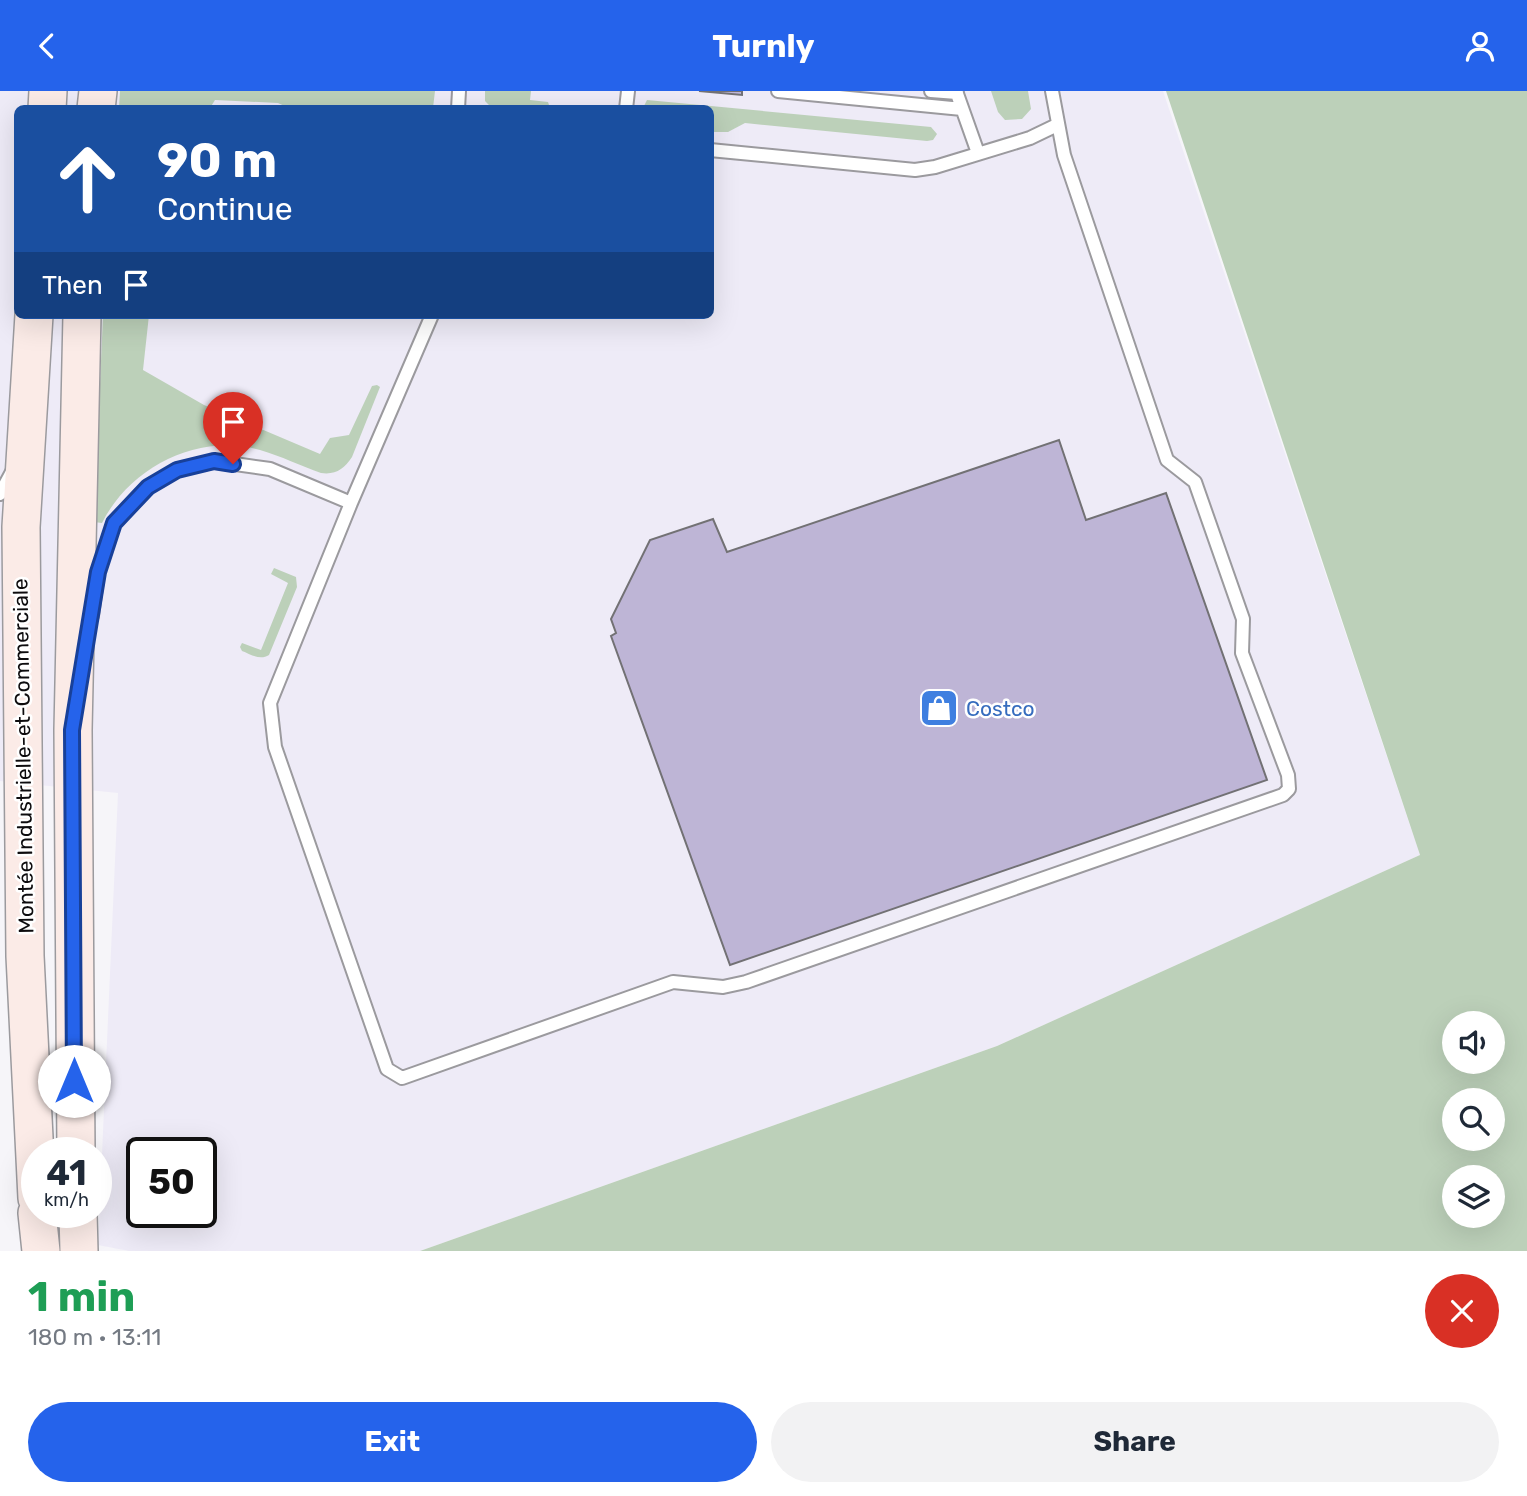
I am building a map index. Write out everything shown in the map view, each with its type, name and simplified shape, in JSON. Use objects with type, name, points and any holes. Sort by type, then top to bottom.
[{"type":"main road","name":"Montée Industrielle-et-Commerciale","points":[[34,319],[21,527],[14,587],[25,956],[34,1137]]},
{"type":"main road","points":[[76,1137],[72,730],[82,319]]},
{"type":"main road","points":[[39,1228],[41,1251]]},
{"type":"main road","points":[[78,1228],[79,1251]]},
{"type":"lane","points":[[778,91],[962,109]]},
{"type":"lane","points":[[931,91],[956,92],[978,153]]},
{"type":"lane","points":[[430,319],[351,503],[270,703],[275,747],[387,1069],[402,1078],[673,982],[723,987],[746,982],[1283,795],[1289,789],[1288,775],[1242,653],[1242,619],[1195,482],[1167,460],[1064,155],[1052,91]]},
{"type":"lane","points":[[714,150],[915,170],[935,167],[1030,138],[1058,125]]},
{"type":"lane","points":[[0,494],[26,445]]},
{"type":"lane","points":[[72,730],[98,572],[114,523],[148,487],[177,470],[214,461],[270,469],[351,503]]},
{"type":"shaded area","points":[[0,91],[1163,91],[1420,855],[997,1046],[420,1251],[129,1251],[98,1245],[99,1228],[112,1228],[112,1137],[103,1137],[118,793],[0,781]]},
{"type":"green space","points":[[120,91],[435,91],[433,105],[282,105],[215,100],[212,105],[119,105]]},
{"type":"green space","points":[[485,91],[531,91],[530,100],[548,102],[549,105],[489,105],[485,101]]},
{"type":"green space","points":[[991,91],[1028,91],[1031,109],[1022,119],[1005,120],[998,112]]},
{"type":"green space","points":[[1166,91],[1527,91],[1527,1251],[420,1251],[997,1046],[1420,855]]},
{"type":"green space","points":[[647,100],[700,105],[644,105]]},
{"type":"green space","points":[[714,106],[931,127],[937,134],[933,140],[927,141],[745,123],[728,132],[714,132]]},
{"type":"green space","points":[[103,319],[149,319],[143,370],[204,405],[320,454],[330,438],[349,435],[372,386],[380,387],[352,457],[339,470],[321,473],[268,452],[237,446],[191,450],[148,471],[130,485],[114,503],[102,523],[94,522]]},
{"type":"green space","points":[[274,568],[296,577],[297,587],[269,655],[259,657],[242,651],[240,647],[242,643],[261,650],[288,583],[271,574]]},
{"type":"building","points":[[699,91],[742,91],[742,95]]},
{"type":"building","name":"Costco","points":[[1059,440],[1086,520],[1166,493],[1267,780],[730,965],[611,636],[616,633],[611,619],[650,540],[713,519],[727,552]]},
{"type":"place","name":"Costco","points":[[939,708]]},
{"type":"route","points":[[74,1081],[72,730],[98,572],[114,523],[148,487],[177,470],[214,461],[233,464]]}]
